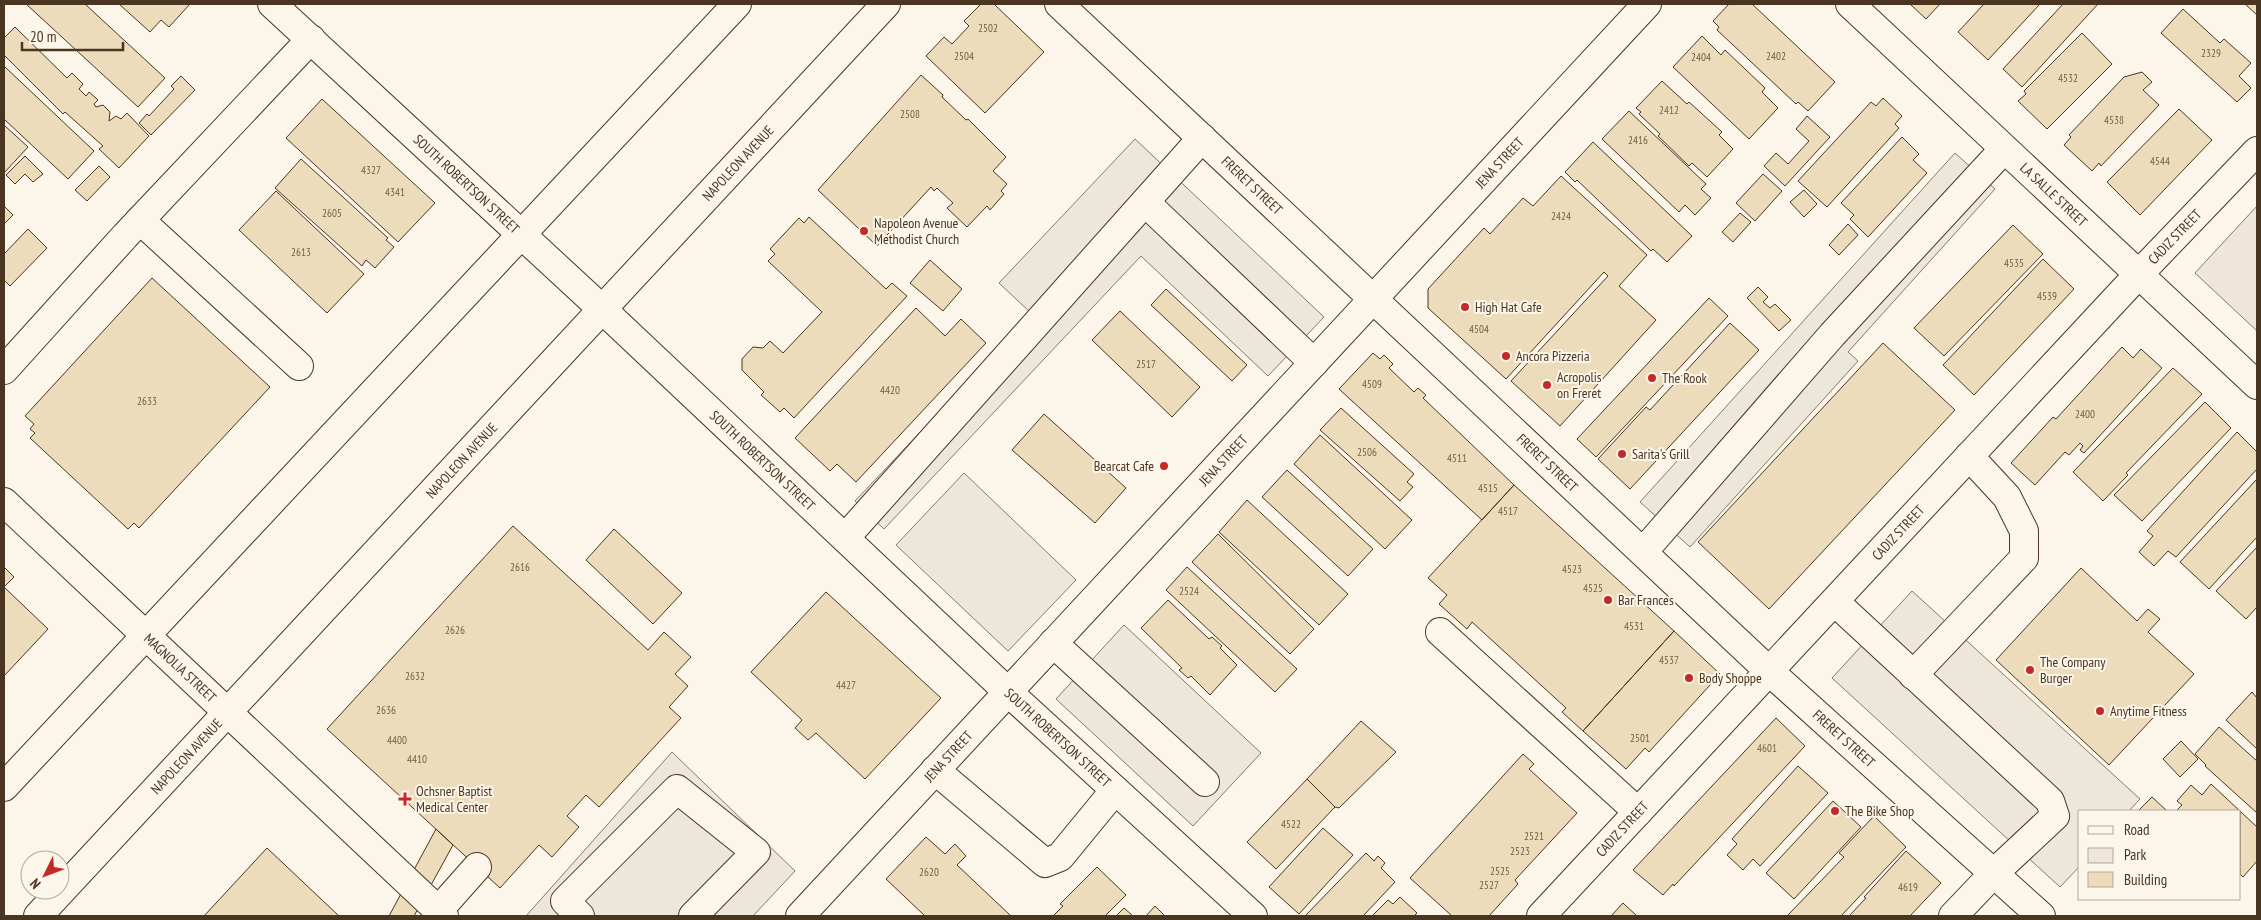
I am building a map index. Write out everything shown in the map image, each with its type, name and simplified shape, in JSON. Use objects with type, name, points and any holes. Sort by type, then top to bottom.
[{"type":"street","name":"SOUTH ROBERTSON STREET","points":[[272,4],[603,310],[1008,692],[1253,916]]},
{"type":"street","points":[[4,787],[737,4]]},
{"type":"street","name":"NAPOLEON AVENUE","points":[[38,916],[886,4]]},
{"type":"street","name":"FRERET STREET","points":[[1059,4],[1770,672],[2041,916]]},
{"type":"street","name":"JENA STREET","points":[[800,916],[1648,4]]},
{"type":"street","name":"LA SALLE STREET","points":[[1850,4],[2257,385]]},
{"type":"street","points":[[4,370],[140,220],[311,39]]},
{"type":"street","points":[[845,538],[1202,138]]},
{"type":"street","points":[[1643,552],[1832,336],[2004,149]]},
{"type":"street","name":"CADIZ STREET","points":[[1541,916],[2138,275],[2257,151]]},
{"type":"street","points":[[1145,202],[1314,363]]},
{"type":"street","points":[[140,220],[299,366]]},
{"type":"street","points":[[1913,675],[2024,558],[2024,531],[2007,497],[1969,456]]},
{"type":"street","name":"MAGNOLIA STREET","points":[[4,502],[441,914]]},
{"type":"street","points":[[1835,602],[2050,801],[2055,816],[1994,873],[1953,916]]},
{"type":"street","points":[[1440,632],[1638,812]]},
{"type":"street","points":[[1054,643],[1205,782]]},
{"type":"street","points":[[935,770],[1045,863],[1060,857],[1115,790]]},
{"type":"street","points":[[580,916],[565,901],[677,789],[756,852],[693,916]]},
{"type":"street","points":[[441,914],[477,867]]},
{"type":"green space","points":[[2257,206],[2257,331],[2195,273]]},
{"type":"shaded area","points":[[1135,139],[1324,317],[1268,376],[1141,256],[884,529],[855,501],[1032,314],[999,283]]},
{"type":"shaded area","points":[[1955,153],[1995,189],[1848,352],[1858,361],[1690,547],[1640,502]]},
{"type":"shaded area","points":[[964,473],[1076,580],[1008,651],[896,545]]},
{"type":"shaded area","points":[[1912,591],[2140,799],[2130,810],[2078,810],[2078,868],[2060,887],[1832,678]]},
{"type":"shaded area","points":[[1124,625],[1261,753],[1193,826],[1056,699]]},
{"type":"shaded area","points":[[672,752],[795,871],[753,916],[526,916]]},
{"type":"building","points":[[26,4],[85,4],[165,78],[138,107]]},
{"type":"building","points":[[119,4],[190,4],[169,27],[161,20],[150,32]]},
{"type":"building","points":[[981,4],[994,4],[1044,52],[985,113],[926,56],[944,37],[952,44],[969,26],[964,21]]},
{"type":"building","points":[[1729,4],[1752,4],[1835,82],[1808,111],[1798,102],[1796,104],[1717,30],[1719,27],[1713,21]]},
{"type":"building","points":[[1910,4],[1940,4],[1926,19]]},
{"type":"building","points":[[1984,4],[2040,4],[1988,60],[1958,32]]},
{"type":"building","points":[[2063,4],[2098,4],[2022,87],[2003,69]]},
{"type":"building","points":[[2245,4],[2257,4],[2257,15]]},
{"type":"building","points":[[2183,9],[2220,43],[2224,39],[2251,63],[2239,76],[2251,88],[2237,102],[2161,33]]},
{"type":"building","points":[[15,27],[67,78],[72,73],[83,84],[79,89],[86,96],[89,92],[98,100],[94,104],[96,107],[103,105],[110,112],[109,121],[116,116],[121,119],[127,113],[149,136],[119,168],[99,149],[103,146],[65,112],[63,114],[4,55],[4,38]]},
{"type":"building","points":[[2082,33],[2112,64],[2047,129],[2018,101],[2026,94],[2024,91]]},
{"type":"building","points":[[1702,36],[1721,55],[1725,50],[1765,88],[1762,92],[1778,108],[1749,139],[1673,67]]},
{"type":"building","points":[[4,66],[94,151],[68,179],[4,119]]},
{"type":"building","points":[[2142,72],[2152,82],[2143,90],[2159,105],[2101,166],[2099,163],[2092,171],[2064,145],[2071,137],[2069,135],[2124,77]]},
{"type":"building","points":[[921,75],[1006,157],[993,171],[1007,184],[1001,191],[1004,194],[990,210],[987,206],[967,227],[947,208],[953,203],[937,188],[934,191],[931,187],[877,246],[818,190]]},
{"type":"building","points":[[181,76],[195,90],[151,135],[139,123],[147,114],[149,116],[174,89],[171,86]]},
{"type":"building","points":[[1662,81],[1722,132],[1719,135],[1733,149],[1707,177],[1692,163],[1689,166],[1658,136],[1660,134],[1639,114],[1641,112],[1636,108]]},
{"type":"building","points":[[1883,98],[1902,116],[1895,124],[1899,128],[1827,207],[1798,181],[1871,102],[1876,106]]},
{"type":"building","points":[[322,99],[435,203],[398,242],[286,138]]},
{"type":"building","points":[[2179,109],[2212,140],[2140,215],[2107,182]]},
{"type":"building","points":[[1629,111],[1706,184],[1701,189],[1711,198],[1695,215],[1685,205],[1679,212],[1602,139]]},
{"type":"building","points":[[1807,116],[1830,137],[1785,186],[1764,166],[1776,153],[1788,164],[1809,141],[1796,129]]},
{"type":"building","points":[[4,125],[28,147],[4,173]]},
{"type":"building","points":[[1902,137],[1919,154],[1913,160],[1927,173],[1868,237],[1850,219],[1854,215],[1841,203]]},
{"type":"building","points":[[1593,142],[1692,236],[1667,262],[1653,249],[1651,251],[1577,180],[1575,182],[1565,172]]},
{"type":"building","points":[[25,156],[43,174],[33,182],[25,174],[15,184],[6,175]]},
{"type":"building","points":[[301,159],[388,238],[386,240],[394,247],[375,268],[366,260],[362,266],[275,188]]},
{"type":"building","points":[[99,166],[110,177],[87,201],[75,190]]},
{"type":"building","points":[[1763,174],[1782,191],[1755,221],[1736,203]]},
{"type":"building","points":[[1561,176],[1647,255],[1619,286],[1656,320],[1560,426],[1511,381],[1608,276],[1604,272],[1506,379],[1428,308],[1428,289],[1484,228],[1490,234],[1523,198],[1533,206]]},
{"type":"building","points":[[1804,190],[1817,204],[1804,217],[1790,202]]},
{"type":"building","points":[[276,191],[364,274],[327,313],[239,230]]},
{"type":"building","points":[[4,206],[13,215],[4,224]]},
{"type":"building","points":[[1740,213],[1751,222],[1733,242],[1722,232]]},
{"type":"building","points":[[809,217],[886,289],[892,283],[907,296],[794,418],[784,408],[780,412],[761,395],[764,392],[742,370],[742,359],[753,347],[763,348],[770,341],[783,353],[822,312],[768,261],[775,254],[770,249],[799,218],[804,223]]},
{"type":"building","points":[[1848,224],[1858,235],[1839,255],[1829,245]]},
{"type":"building","points":[[2013,225],[2043,254],[1944,356],[1914,328]]},
{"type":"building","points":[[28,229],[47,248],[10,286],[4,280],[4,254]]},
{"type":"building","points":[[2043,259],[2074,289],[1974,395],[1943,365]]},
{"type":"building","points":[[930,260],[962,289],[943,311],[910,283]]},
{"type":"building","points":[[152,278],[270,387],[139,528],[134,523],[128,529],[30,438],[35,433],[30,429],[34,424],[25,416]]},
{"type":"building","points":[[1758,287],[1768,297],[1763,302],[1770,308],[1775,304],[1791,320],[1779,331],[1747,298]]},
{"type":"building","points":[[1166,289],[1247,365],[1232,381],[1151,305]]},
{"type":"building","name":"The Rook","points":[[1709,298],[1728,316],[1596,457],[1577,439]]},
{"type":"building","points":[[916,308],[945,336],[961,319],[986,343],[856,482],[837,464],[830,471],[795,438]]},
{"type":"building","points":[[1120,311],[1200,387],[1172,417],[1092,340]]},
{"type":"building","points":[[1730,323],[1759,350],[1630,489],[1598,459],[1646,407],[1650,410]]},
{"type":"building","points":[[1883,343],[1955,410],[1769,609],[1698,542]]},
{"type":"building","points":[[2122,347],[2133,358],[2141,349],[2162,368],[2084,453],[2080,450],[2083,446],[2080,443],[2069,455],[2065,452],[2035,485],[2011,463],[2053,417],[2056,419]]},
{"type":"building","points":[[1373,353],[1380,359],[1384,355],[1393,364],[1389,368],[1414,392],[1418,388],[1426,395],[1423,398],[1514,485],[1482,520],[1339,389]]},
{"type":"building","points":[[2173,368],[2202,394],[2126,473],[2128,475],[2103,501],[2073,472]]},
{"type":"building","points":[[2205,402],[2231,428],[2142,521],[2114,495]]},
{"type":"building","points":[[1341,408],[1414,474],[1407,482],[1413,487],[1400,501],[1320,430]]},
{"type":"building","points":[[1044,414],[1126,488],[1095,523],[1012,450]]},
{"type":"building","points":[[2237,432],[2257,452],[2257,469],[2176,557],[2168,551],[2154,566],[2139,552],[2153,536],[2147,531]]},
{"type":"building","points":[[1320,435],[1412,520],[1385,549],[1294,464]]},
{"type":"building","points":[[1287,470],[1373,549],[1348,576],[1262,497]]},
{"type":"building","points":[[2257,479],[2257,537],[2209,589],[2180,562]]},
{"type":"building","points":[[1514,485],[1674,631],[1583,731],[1562,712],[1566,708],[1472,622],[1467,629],[1439,604],[1447,595],[1428,578]]},
{"type":"building","points":[[1247,500],[1348,594],[1319,625],[1219,532]]},
{"type":"building","points":[[513,526],[648,650],[664,632],[691,657],[675,674],[688,686],[669,707],[681,718],[599,807],[586,795],[567,816],[579,827],[552,857],[539,845],[500,888],[327,729]]},
{"type":"building","points":[[614,529],[682,593],[653,624],[586,560]]},
{"type":"building","points":[[1218,534],[1314,629],[1290,654],[1192,562]]},
{"type":"building","points":[[2257,547],[2257,607],[2246,619],[2216,591]]},
{"type":"building","points":[[4,567],[14,577],[4,587]]},
{"type":"building","points":[[1187,567],[1297,669],[1275,692],[1166,590]]},
{"type":"building","points":[[2081,568],[2137,621],[2148,609],[2160,619],[2148,632],[2194,674],[2109,765],[1996,660]]},
{"type":"building","points":[[4,587],[48,629],[4,676]]},
{"type":"building","points":[[826,592],[941,698],[865,779],[816,733],[808,740],[795,728],[802,720],[751,672]]},
{"type":"building","points":[[1168,600],[1209,639],[1212,637],[1222,646],[1220,648],[1237,665],[1210,695],[1191,676],[1188,678],[1179,670],[1182,668],[1141,628]]},
{"type":"building","points":[[1674,631],[1720,674],[1649,752],[1645,748],[1626,769],[1583,731]]},
{"type":"building","points":[[2252,692],[2257,698],[2257,749],[2226,720]]},
{"type":"building","points":[[1776,718],[1805,746],[1674,886],[1673,884],[1663,895],[1633,870]]},
{"type":"building","points":[[1361,721],[1396,752],[1339,808],[1335,807],[1307,779]]},
{"type":"building","points":[[2219,727],[2257,761],[2257,813],[2205,766],[2195,754]]},
{"type":"building","points":[[2181,741],[2198,759],[2180,777],[2163,759]]},
{"type":"building","points":[[1523,754],[1534,764],[1529,769],[1577,813],[1515,880],[1518,884],[1489,916],[1452,916],[1410,878]]},
{"type":"building","points":[[1798,766],[1828,793],[1760,866],[1753,859],[1743,870],[1727,855],[1737,844],[1732,839]]},
{"type":"building","points":[[1307,779],[1335,807],[1276,869],[1247,842]]},
{"type":"building","points":[[2211,784],[2239,810],[2177,810],[2182,805],[2177,801],[2191,785],[2202,795]]},
{"type":"building","points":[[2152,797],[2166,810],[2139,810]]},
{"type":"building","points":[[1833,801],[1861,827],[1794,899],[1766,873]]},
{"type":"building","points":[[2241,812],[2257,827],[2257,861],[2243,877],[2241,875]]},
{"type":"building","points":[[1874,816],[1906,847],[1841,916],[1787,916],[1844,857],[1839,853]]},
{"type":"building","points":[[1323,828],[1353,855],[1299,914],[1269,887]]},
{"type":"building","points":[[436,829],[453,845],[414,916],[389,916]]},
{"type":"building","points":[[926,837],[945,854],[955,844],[966,856],[957,865],[1011,916],[925,916],[886,879]]},
{"type":"building","points":[[267,848],[339,916],[204,916]]},
{"type":"building","points":[[1906,851],[1941,883],[1910,916],[1849,916],[1866,898],[1864,897]]},
{"type":"building","points":[[1366,853],[1374,861],[1378,856],[1385,863],[1381,868],[1395,882],[1363,916],[1305,916]]},
{"type":"building","points":[[1097,867],[1126,895],[1105,916],[1053,916],[1063,906],[1060,904]]},
{"type":"building","points":[[1400,897],[1417,913],[1414,916],[1372,916],[1388,900],[1393,904]]},
{"type":"building","points":[[1623,903],[1637,916],[1611,916]]},
{"type":"building","points":[[1155,906],[1165,916],[1146,916]]},
{"type":"building","points":[[1124,908],[1133,916],[1116,916]]},
{"type":"place","name":"Napoleon Avenue Methodist Church","points":[[864,231]]},
{"type":"place","name":"High Hat Cafe","points":[[1465,307]]},
{"type":"place","name":"Ancora Pizzeria","points":[[1506,356]]},
{"type":"place","name":"The Rook","points":[[1652,378]]},
{"type":"place","name":"Acropolis on Freret","points":[[1547,385]]},
{"type":"place","name":"Sarita's Grill","points":[[1622,454]]},
{"type":"place","name":"Bearcat Cafe","points":[[1164,466]]},
{"type":"place","name":"Bar Frances","points":[[1608,600]]},
{"type":"place","name":"The Company Burger","points":[[2030,670]]},
{"type":"place","name":"Body Shoppe","points":[[1689,678]]},
{"type":"place","name":"Anytime Fitness","points":[[2100,711]]},
{"type":"place","name":"Ochsner Baptist Medical Center","points":[[405,799]]},
{"type":"place","name":"The Bike Shop","points":[[1835,811]]}]
